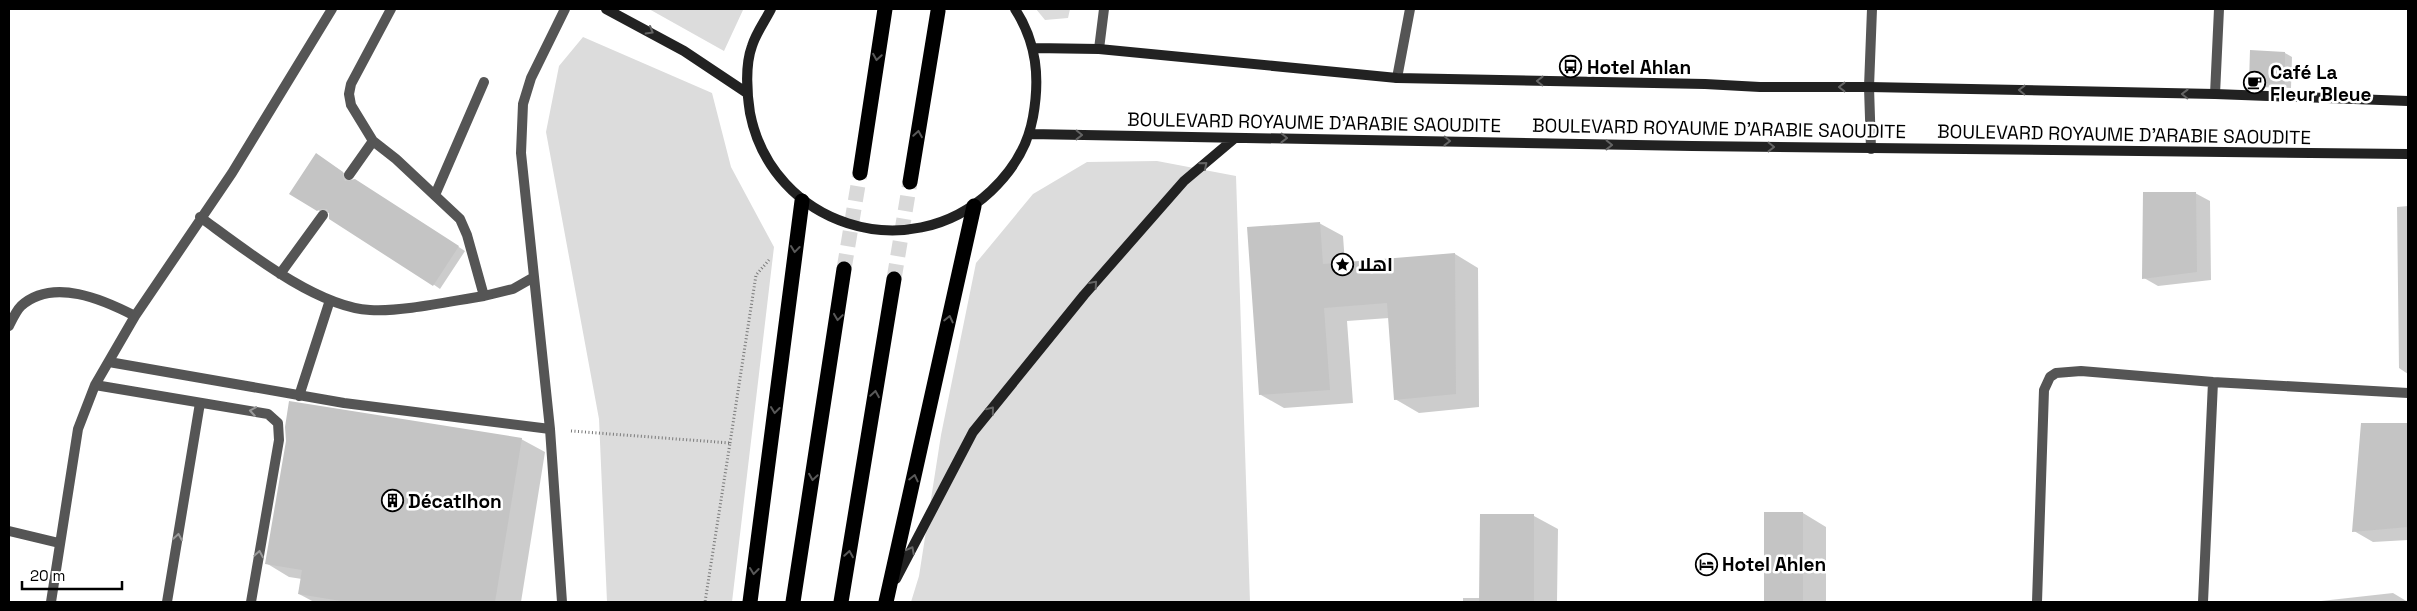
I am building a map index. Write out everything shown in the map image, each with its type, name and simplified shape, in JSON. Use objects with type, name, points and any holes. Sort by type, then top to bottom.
[{"type":"highway","points":[[860,173],[885,9]]},
{"type":"highway","points":[[910,182],[938,11]]},
{"type":"highway","points":[[750,602],[802,201]]},
{"type":"highway","points":[[887,598],[974,206]]},
{"type":"highway","points":[[793,602],[844,269]]},
{"type":"highway","points":[[841,602],[894,279]]},
{"type":"main road","points":[[606,9],[684,51],[746,93]]},
{"type":"main road","points":[[771,9],[752,47],[746,93],[754,134],[773,171],[802,201],[842,223],[887,232],[933,226],[974,206],[1008,174],[1030,134],[1038,91],[1033,48],[1023,22],[1015,9]]},
{"type":"main road","name":"BOULEVARD ROYAUME D'ARABIE SAOUDITE","points":[[1033,48],[1099,49],[1397,78],[1760,87],[1869,87],[2215,94],[2408,101]]},
{"type":"main road","name":"BOULEVARD ROYAUME D'ARABIE SAOUDITE","points":[[1030,134],[1871,149],[2408,154]]},
{"type":"main road","points":[[887,598],[973,432],[1084,295],[1178,188],[1235,138]]},
{"type":"street","points":[[51,602],[78,429],[95,385],[135,316],[200,217],[232,173],[332,9]]},
{"type":"street","points":[[391,9],[351,84],[349,94],[351,105],[373,141],[396,159],[460,219],[467,235],[484,296]]},
{"type":"street","points":[[562,602],[550,429],[521,153],[522,104],[531,78],[565,9]]},
{"type":"street","points":[[1099,49],[1104,9]]},
{"type":"street","points":[[1397,78],[1410,9]]},
{"type":"street","points":[[1871,149],[1869,87],[1872,9]]},
{"type":"street","points":[[2215,94],[2218,9]]},
{"type":"street","points":[[435,195],[484,82]]},
{"type":"street","points":[[349,176],[373,141]]},
{"type":"street","points":[[280,274],[322,215]]},
{"type":"street","points":[[200,217],[280,274],[330,300],[368,310],[484,296],[513,289],[534,277]]},
{"type":"street","points":[[9,326],[21,307],[40,294],[80,293],[135,316]]},
{"type":"street","points":[[298,396],[330,300]]},
{"type":"street","points":[[109,362],[298,396],[550,429]]},
{"type":"street","points":[[2036,602],[2044,390],[2050,377],[2056,373],[2081,371],[2213,382],[2408,393]]},
{"type":"street","points":[[2203,602],[2213,382]]},
{"type":"street","points":[[95,385],[268,414],[278,423],[280,432],[251,602]]},
{"type":"street","points":[[167,602],[200,403]]},
{"type":"street","points":[[9,531],[59,543]]},
{"type":"path","points":[[705,602],[756,275],[770,260],[795,255]]},
{"type":"path","points":[[550,429],[730,443]]},
{"type":"shaded area","points":[[649,9],[737,9],[743,10],[724,51]]},
{"type":"shaded area","points":[[1036,9],[1070,9],[1068,18],[1045,20]]},
{"type":"shaded area","points":[[583,37],[712,93],[731,167],[774,247],[732,602],[607,602],[599,419],[546,132],[559,66]]},
{"type":"shaded area","points":[[1157,161],[1236,176],[1250,602],[911,602],[919,576],[941,435],[976,263],[1033,194],[1087,162]]},
{"type":"building","points":[[2250,50],[2285,52],[2285,84],[2249,83]]},
{"type":"building","points":[[316,153],[343,172],[345,181],[355,179],[459,246],[433,286],[329,219],[327,209],[317,211],[289,194]]},
{"type":"building","points":[[2143,192],[2196,192],[2197,272],[2142,279]]},
{"type":"building","points":[[1320,222],[1323,264],[1455,253],[1456,394],[1394,400],[1387,303],[1324,308],[1330,390],[1259,395],[1247,227]]},
{"type":"building","name":"Décatlhon","points":[[289,401],[522,438],[495,602],[347,602],[298,594],[302,570],[265,564],[286,441],[285,427]]},
{"type":"building","points":[[2361,423],[2408,423],[2408,527],[2352,532]]},
{"type":"building","points":[[1764,512],[1803,512],[1803,602],[1764,602]]},
{"type":"building","points":[[1480,514],[1534,514],[1534,602],[1479,602]]},
{"type":"tunnel","points":[[844,269],[860,173]]},
{"type":"tunnel","points":[[894,279],[910,182]]},
{"type":"place","name":"Hotel Ahlan","points":[[1571,67]]},
{"type":"place","name":"Café La Fleur Bleue","points":[[2254,83]]},
{"type":"place","name":"اهلا","points":[[1342,264]]},
{"type":"place","name":"Décatlhon","points":[[392,501]]},
{"type":"place","name":"Hotel Ahlen","points":[[1706,564]]}]
